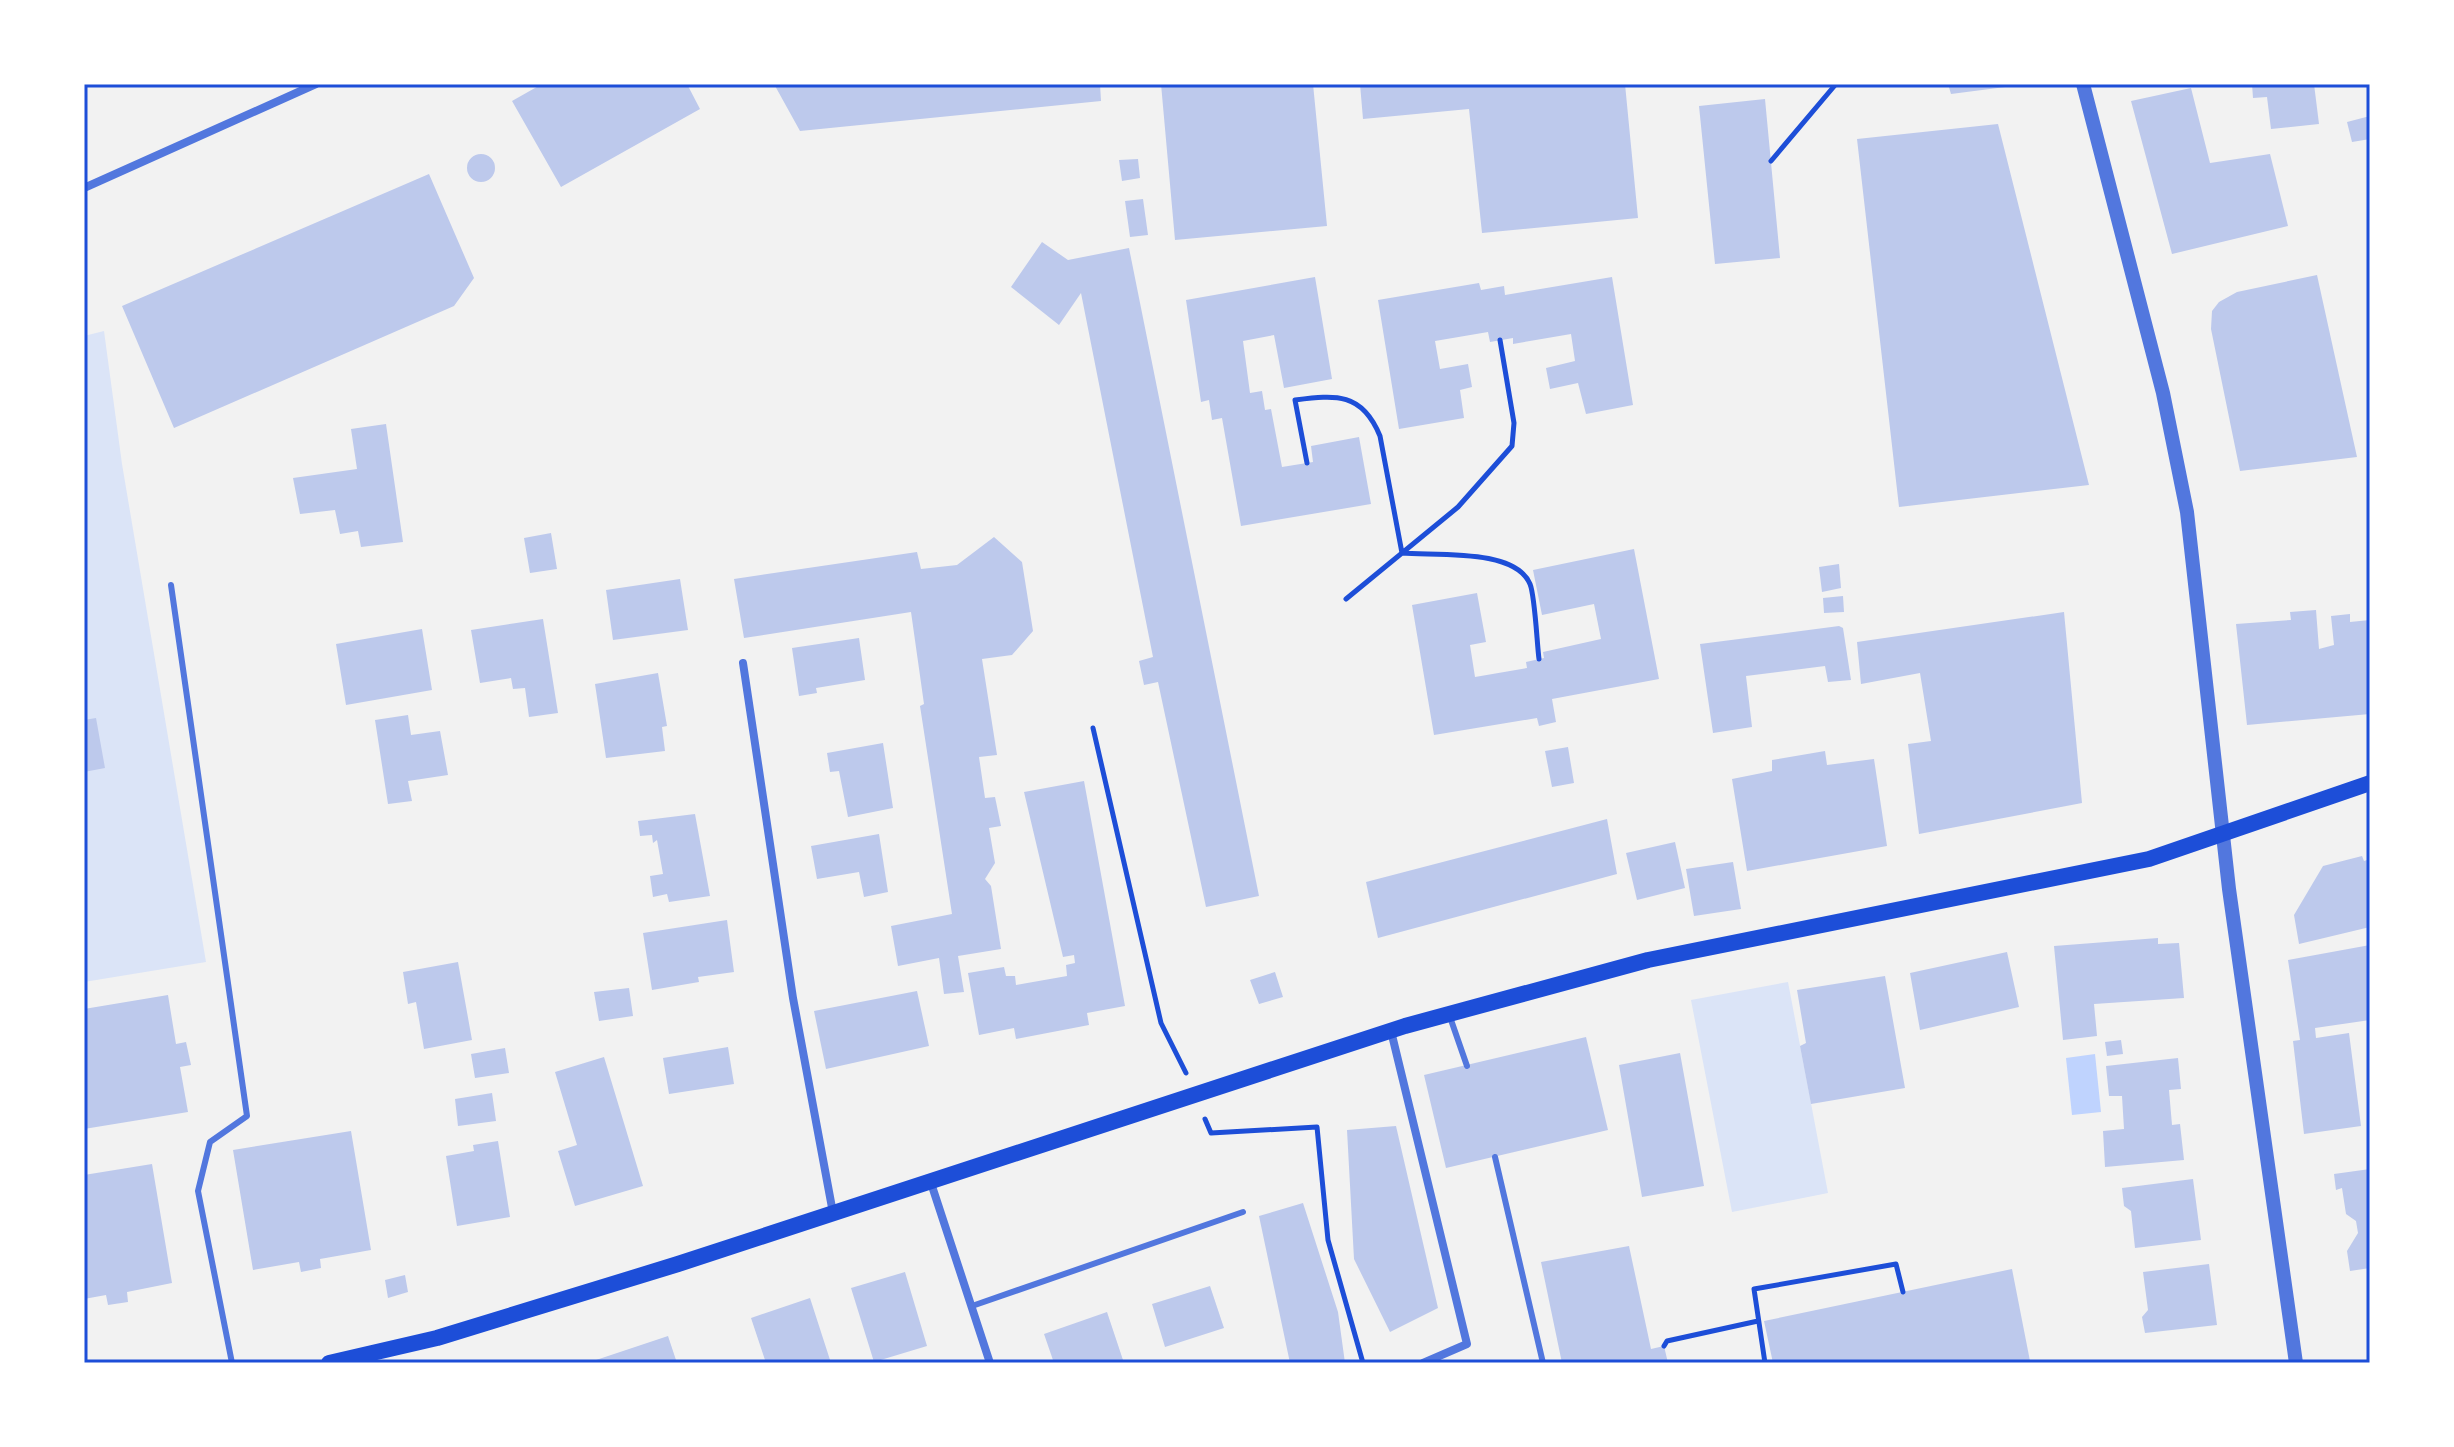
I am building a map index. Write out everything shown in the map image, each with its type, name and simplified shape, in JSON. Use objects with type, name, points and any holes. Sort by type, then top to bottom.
[{"type":"main road","points":[[329,1363],[437,1338],[1448,1014],[1648,960],[2149,859],[2370,783]]},
{"type":"street","points":[[84,188],[316,84]]},
{"type":"street","points":[[2083,84],[2145,319],[2187,512],[2242,996],[2296,1363]]},
{"type":"street","points":[[743,663],[793,998],[833,1213]]},
{"type":"street","points":[[1391,1031],[1467,1344],[1423,1363]]},
{"type":"street","points":[[930,1180],[990,1363]]},
{"type":"lane","points":[[171,585],[247,1116],[210,1142],[198,1191],[232,1363]]},
{"type":"lane","points":[[1448,1014],[1467,1066]]},
{"type":"lane","points":[[1495,1157],[1543,1363]]},
{"type":"lane","points":[[972,1306],[1243,1212]]},
{"type":"path","points":[[1771,161],[1836,84]]},
{"type":"path","points":[[1346,599],[1458,507],[1512,446],[1514,423],[1500,340]]},
{"type":"path","points":[[1307,463],[1295,400],[1329,396],[1349,399],[1362,406],[1380,436],[1402,553]]},
{"type":"path","points":[[1402,553],[1489,557],[1507,563],[1519,572],[1530,584],[1539,659]]},
{"type":"path","points":[[1093,728],[1161,1023],[1211,1133],[1317,1127],[1328,1240],[1363,1363]]},
{"type":"path","points":[[1765,1363],[1754,1289],[1896,1264],[1903,1292]]},
{"type":"path","points":[[1664,1346],[1667,1341],[1758,1321]]},
{"type":"shaded area","points":[[104,331],[122,464],[206,962],[84,982],[84,336]]},
{"type":"shaded area","points":[[1788,982],[1828,1193],[1732,1212],[1691,1000]]},
{"type":"water","points":[[2095,1054],[2101,1112],[2072,1115],[2066,1058]]},
{"type":"building","points":[[542,84],[687,84],[700,109],[561,187],[512,101]]},
{"type":"building","points":[[774,84],[1100,84],[1101,101],[800,131]]},
{"type":"building","points":[[1161,84],[1313,84],[1327,226],[1175,240]]},
{"type":"building","points":[[1360,84],[1625,84],[1638,218],[1482,233],[1469,109],[1363,119]]},
{"type":"building","points":[[1948,84],[2013,84],[2013,86],[1951,94]]},
{"type":"building","points":[[2252,84],[2314,84],[2319,124],[2271,129],[2267,97],[2253,98]]},
{"type":"building","points":[[2191,88],[2210,163],[2270,154],[2288,226],[2172,254],[2131,101]]},
{"type":"building","points":[[1765,99],[1780,258],[1715,264],[1699,106]]},
{"type":"building","points":[[2370,116],[2370,139],[2352,142],[2347,122]]},
{"type":"building","points":[[1998,124],[2089,485],[1899,507],[1857,139]]},
{"type":"building","points":[[481,154],[491,158],[495,168],[491,178],[481,182],[471,178],[467,168],[471,158]]},
{"type":"building","points":[[1138,159],[1140,178],[1122,181],[1119,160]]},
{"type":"building","points":[[429,174],[474,278],[454,306],[174,428],[122,306]]},
{"type":"building","points":[[1143,199],[1148,235],[1130,237],[1125,201]]},
{"type":"building","points":[[1042,242],[1068,260],[1129,248],[1259,896],[1206,907],[1158,682],[1144,685],[1139,661],[1153,657],[1081,293],[1059,325],[1011,287]]},
{"type":"building","points":[[2317,275],[2357,457],[2240,471],[2211,329],[2212,311],[2219,302],[2237,292]]},
{"type":"building","points":[[1315,277],[1332,379],[1284,388],[1274,335],[1243,341],[1250,393],[1262,391],[1265,410],[1271,409],[1282,467],[1313,462],[1311,446],[1359,437],[1371,504],[1241,526],[1222,418],[1212,420],[1209,400],[1201,402],[1186,300]]},
{"type":"building","points":[[1612,277],[1633,405],[1586,414],[1578,383],[1550,389],[1546,368],[1575,361],[1571,334],[1513,344],[1513,338],[1490,342],[1488,332],[1435,341],[1440,369],[1468,364],[1472,387],[1460,390],[1464,418],[1399,429],[1378,300],[1479,283],[1481,290],[1504,286],[1505,295]]},
{"type":"building","points":[[386,424],[403,542],[361,547],[358,531],[340,534],[335,510],[300,514],[293,478],[357,469],[351,429]]},
{"type":"building","points":[[551,533],[557,569],[530,573],[524,538]]},
{"type":"building","points":[[994,537],[1022,562],[1033,631],[1012,655],[982,659],[997,755],[979,757],[985,798],[995,797],[1001,826],[989,828],[995,863],[985,879],[991,886],[1001,949],[958,956],[964,992],[944,994],[939,958],[898,966],[891,926],[952,914],[920,706],[924,704],[911,612],[744,638],[734,579],[917,552],[921,569],[957,565]]},
{"type":"building","points":[[1634,549],[1659,679],[1552,699],[1556,722],[1539,726],[1537,718],[1434,735],[1412,605],[1477,593],[1486,642],[1470,645],[1475,677],[1527,668],[1526,662],[1544,658],[1543,652],[1601,639],[1594,604],[1542,615],[1533,570]]},
{"type":"building","points":[[1839,564],[1841,588],[1822,592],[1819,567]]},
{"type":"building","points":[[680,579],[688,630],[613,640],[606,590]]},
{"type":"building","points":[[1843,596],[1844,612],[1824,613],[1823,598]]},
{"type":"building","points":[[2316,610],[2319,649],[2334,645],[2331,616],[2350,614],[2350,622],[2370,620],[2370,714],[2247,725],[2236,624],[2291,620],[2290,612]]},
{"type":"building","points":[[2064,612],[2082,803],[1919,834],[1908,744],[1931,741],[1920,673],[1861,684],[1857,642]]},
{"type":"building","points":[[543,619],[558,713],[529,717],[525,688],[513,689],[511,678],[480,683],[471,630]]},
{"type":"building","points":[[1839,626],[1843,628],[1851,680],[1828,682],[1825,666],[1746,676],[1752,727],[1713,733],[1700,644]]},
{"type":"building","points":[[422,629],[432,690],[346,705],[336,644]]},
{"type":"building","points":[[859,638],[865,680],[816,688],[817,693],[799,696],[792,648]]},
{"type":"building","points":[[658,673],[667,726],[662,727],[665,751],[606,758],[595,684]]},
{"type":"building","points":[[408,715],[411,735],[440,731],[448,775],[408,781],[412,801],[388,804],[375,720]]},
{"type":"building","points":[[96,718],[105,768],[84,772],[84,720]]},
{"type":"building","points":[[883,743],[893,808],[848,817],[839,771],[830,772],[827,753]]},
{"type":"building","points":[[1568,747],[1574,783],[1552,787],[1545,751]]},
{"type":"building","points":[[1825,751],[1827,765],[1874,759],[1887,846],[1747,871],[1732,779],[1772,771],[1772,760]]},
{"type":"building","points":[[1084,781],[1125,1006],[1087,1013],[1089,1025],[1016,1039],[1014,1028],[979,1035],[968,973],[1004,967],[1006,976],[1015,976],[1016,985],[1067,976],[1066,965],[1075,963],[1074,955],[1063,957],[1024,792]]},
{"type":"building","points":[[695,814],[710,896],[669,902],[667,894],[653,897],[650,876],[663,874],[657,840],[653,843],[652,835],[640,836],[638,821]]},
{"type":"building","points":[[1607,819],[1617,874],[1378,938],[1366,882]]},
{"type":"building","points":[[879,834],[888,892],[864,897],[859,872],[817,879],[811,846]]},
{"type":"building","points":[[1675,842],[1685,888],[1637,900],[1626,853]]},
{"type":"building","points":[[2362,856],[2364,861],[2370,859],[2370,927],[2299,944],[2294,915],[2323,866]]},
{"type":"building","points":[[1733,862],[1741,909],[1694,916],[1686,869]]},
{"type":"building","points":[[727,920],[734,972],[698,977],[699,982],[652,990],[643,933]]},
{"type":"building","points":[[2158,938],[2158,944],[2179,943],[2184,998],[2094,1004],[2097,1036],[2063,1040],[2054,946]]},
{"type":"building","points":[[2370,945],[2370,1020],[2315,1028],[2316,1038],[2349,1033],[2361,1126],[2304,1134],[2293,1041],[2300,1040],[2288,960]]},
{"type":"building","points":[[2007,952],[2019,1007],[1920,1030],[1910,973]]},
{"type":"building","points":[[458,962],[472,1040],[424,1049],[416,1002],[408,1004],[403,972]]},
{"type":"building","points":[[1275,972],[1283,997],[1259,1004],[1250,980]]},
{"type":"building","points":[[1885,976],[1905,1088],[1811,1104],[1800,1046],[1806,1043],[1797,990]]},
{"type":"building","points":[[629,988],[633,1016],[599,1021],[594,992]]},
{"type":"building","points":[[917,991],[929,1046],[826,1069],[814,1011]]},
{"type":"building","points":[[168,995],[176,1044],[186,1042],[191,1065],[180,1067],[188,1112],[84,1129],[84,1009]]},
{"type":"building","points":[[1586,1037],[1608,1130],[1446,1168],[1424,1075]]},
{"type":"building","points":[[2121,1040],[2123,1054],[2107,1056],[2105,1042]]},
{"type":"building","points":[[728,1047],[734,1084],[669,1094],[663,1058]]},
{"type":"building","points":[[505,1048],[509,1073],[475,1078],[471,1054]]},
{"type":"building","points":[[1680,1053],[1704,1186],[1642,1197],[1619,1065]]},
{"type":"building","points":[[604,1057],[643,1186],[575,1206],[558,1151],[577,1145],[555,1072]]},
{"type":"building","points":[[2178,1058],[2181,1089],[2169,1090],[2172,1125],[2180,1124],[2184,1160],[2105,1167],[2103,1131],[2124,1129],[2122,1096],[2109,1096],[2106,1066]]},
{"type":"building","points":[[492,1093],[496,1121],[458,1126],[455,1099]]},
{"type":"building","points":[[1396,1126],[1438,1308],[1390,1332],[1354,1259],[1347,1130]]},
{"type":"building","points":[[351,1131],[371,1250],[320,1259],[321,1268],[301,1272],[299,1262],[253,1270],[233,1150]]},
{"type":"building","points":[[498,1141],[510,1217],[457,1226],[446,1156],[474,1151],[473,1145]]},
{"type":"building","points":[[152,1164],[172,1283],[127,1292],[128,1302],[108,1305],[106,1295],[84,1299],[84,1175]]},
{"type":"building","points":[[2370,1169],[2370,1268],[2350,1271],[2347,1251],[2358,1233],[2356,1221],[2346,1214],[2342,1188],[2336,1190],[2334,1174]]},
{"type":"building","points":[[2193,1179],[2201,1240],[2135,1248],[2131,1211],[2124,1206],[2122,1188]]},
{"type":"building","points":[[1303,1203],[1338,1312],[1345,1363],[1290,1363],[1259,1216]]},
{"type":"building","points":[[1629,1246],[1651,1349],[1664,1346],[1668,1363],[1562,1363],[1541,1262]]},
{"type":"building","points":[[2209,1264],[2217,1325],[2145,1333],[2142,1317],[2148,1310],[2143,1272]]},
{"type":"building","points":[[2012,1269],[2030,1361],[1773,1363],[1764,1321]]},
{"type":"building","points":[[905,1272],[927,1346],[874,1362],[851,1288]]},
{"type":"building","points":[[405,1275],[408,1292],[388,1298],[385,1280]]},
{"type":"building","points":[[1210,1286],[1224,1328],[1165,1347],[1152,1304]]},
{"type":"building","points":[[810,1298],[831,1363],[766,1363],[751,1318]]},
{"type":"building","points":[[1107,1312],[1124,1363],[1054,1363],[1044,1334]]},
{"type":"building","points":[[668,1336],[677,1363],[593,1361]]}]
